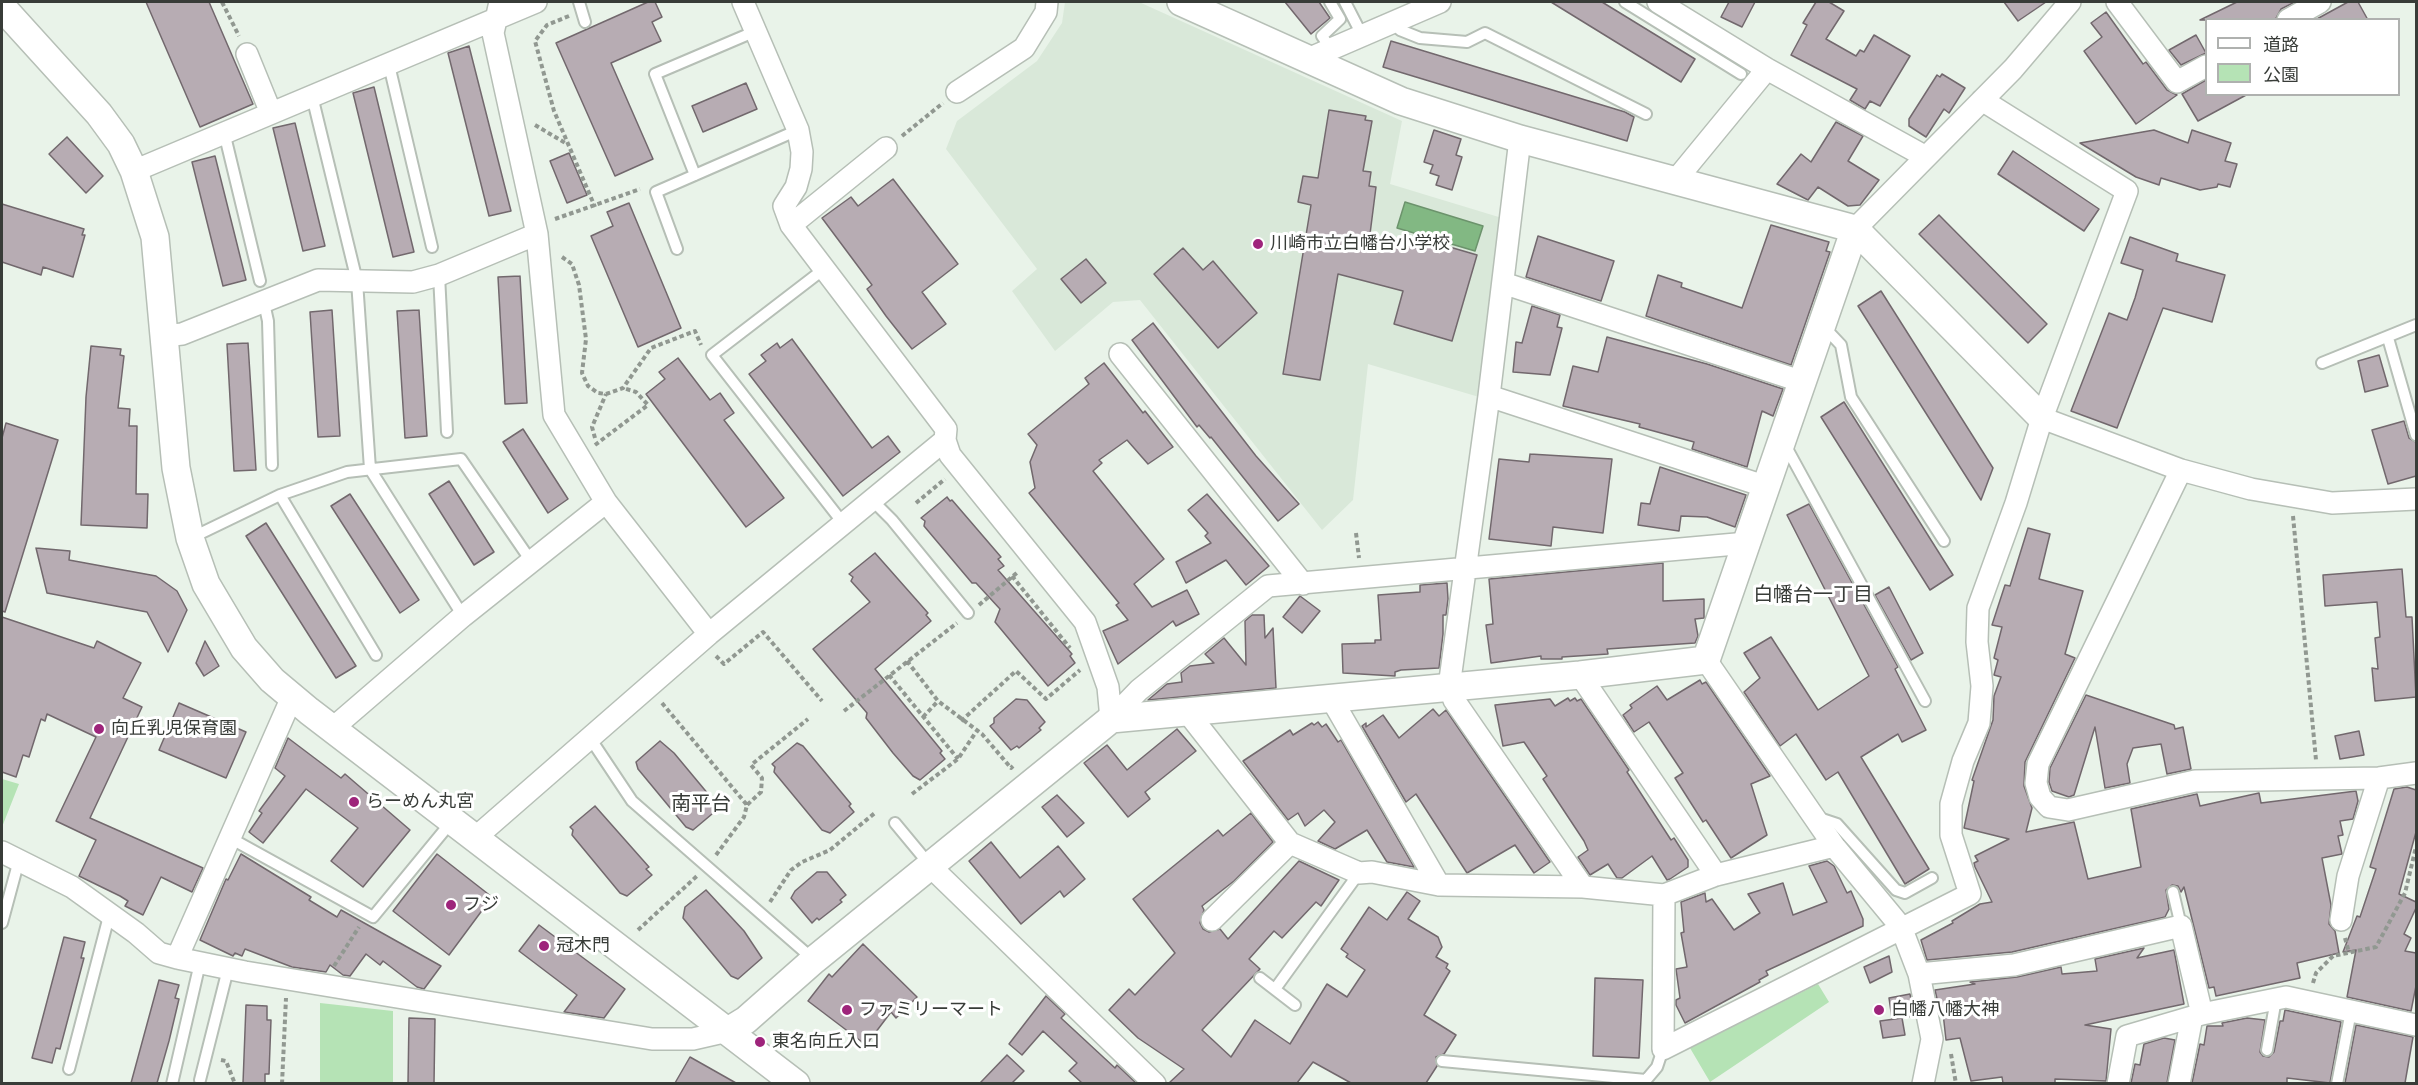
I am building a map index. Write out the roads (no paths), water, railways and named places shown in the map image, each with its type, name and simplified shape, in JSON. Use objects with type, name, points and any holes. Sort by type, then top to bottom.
[{"type":"street","points":[[134,171],[389,65],[498,10],[536,2]]},
{"type":"street","points":[[743,2],[798,130],[802,152],[801,169],[796,187],[784,206],[791,225],[946,429],[945,440],[950,455],[1085,622],[1108,687],[1112,719]]},
{"type":"street","points":[[957,92],[1024,48],[1046,12],[1047,2]]},
{"type":"street","points":[[1658,2],[1767,69],[1926,157]]},
{"type":"street","points":[[1707,660],[1855,229],[2013,69],[2070,2]]},
{"type":"street","points":[[2117,2],[2177,82],[2205,67]]},
{"type":"street","points":[[2292,18],[2320,2]]},
{"type":"street","points":[[1320,54],[1433,3]]},
{"type":"street","points":[[1193,4],[1320,54],[1401,101],[1520,139],[1855,229],[2042,418],[2181,470],[2291,498],[2332,503],[2416,499]]},
{"type":"street","points":[[2,7],[99,114],[121,144],[134,171],[155,237],[176,468],[190,538],[206,584],[232,630],[272,680],[292,697],[796,1083]]},
{"type":"street","points":[[498,10],[493,33],[537,234],[554,415],[606,502],[711,644]]},
{"type":"street","points":[[247,54],[271,113]]},
{"type":"street","points":[[1675,180],[1767,69]]},
{"type":"street","points":[[1664,895],[1663,1049],[1970,894],[1952,835],[1951,804],[1963,761],[1979,723],[1982,686],[1977,642],[1978,608],[2016,503],[2042,418],[2127,191],[1982,100]]},
{"type":"street","points":[[1520,139],[1489,396],[1449,687],[1455,700],[1583,887]]},
{"type":"street","points":[[791,225],[886,148]]},
{"type":"street","points":[[165,336],[182,334],[318,280],[413,282],[439,275],[537,234]]},
{"type":"street","points":[[1503,283],[1803,382]]},
{"type":"street","points":[[1120,354],[1303,584]]},
{"type":"street","points":[[1489,396],[1767,487]]},
{"type":"street","points":[[475,838],[590,738],[711,644],[843,524],[945,440]]},
{"type":"street","points":[[2181,470],[2038,764],[2036,783],[2040,797],[2049,807],[2068,810],[2195,781],[2379,778],[2416,773]]},
{"type":"street","points":[[333,728],[463,616],[606,502]]},
{"type":"street","points":[[10,856],[72,887],[109,916],[136,933],[159,953],[177,958],[324,986],[652,1039],[693,1039],[728,1031],[746,1020],[814,960],[1112,719],[1139,690],[1268,586],[1747,543]]},
{"type":"street","points":[[1112,719],[1332,700],[1707,660]]},
{"type":"street","points":[[1707,660],[1834,846],[1901,927],[1919,974],[1932,1039],[1923,1083]]},
{"type":"street","points":[[1580,675],[1716,874]]},
{"type":"street","points":[[177,958],[292,697]]},
{"type":"street","points":[[1332,700],[1439,885]]},
{"type":"street","points":[[1188,713],[1290,843],[1359,873],[1372,872],[1439,885],[1583,887],[1664,895],[1716,874],[1834,846]]},
{"type":"street","points":[[2341,920],[2348,876],[2379,778]]},
{"type":"street","points":[[1212,920],[1290,843]]},
{"type":"street","points":[[931,867],[1155,1083]]},
{"type":"street","points":[[1919,974],[2014,965],[2181,926],[2197,1015],[2179,1083]]},
{"type":"street","points":[[2118,1083],[2127,1036],[2197,1015],[2286,997],[2416,1025]]},
{"type":"lane","points":[[1320,54],[1322,36],[1340,19],[1330,2]]},
{"type":"lane","points":[[1345,2],[1362,35]]},
{"type":"lane","points":[[1624,2],[1741,74]]},
{"type":"lane","points":[[580,6],[585,22]]},
{"type":"lane","points":[[1393,22],[1400,30],[1420,38],[1467,42],[1485,33],[1646,114]]},
{"type":"lane","points":[[695,175],[655,74],[756,31]]},
{"type":"lane","points":[[389,65],[432,247]]},
{"type":"lane","points":[[312,96],[357,281],[370,469],[463,616]]},
{"type":"lane","points":[[677,249],[656,192],[798,130]]},
{"type":"lane","points":[[224,132],[260,281]]},
{"type":"lane","points":[[824,269],[712,355],[843,524]]},
{"type":"lane","points":[[439,275],[447,432]]},
{"type":"lane","points":[[264,303],[268,321],[272,465]]},
{"type":"lane","points":[[2322,363],[2416,325]]},
{"type":"lane","points":[[1823,326],[1841,345],[1851,397],[1944,541]]},
{"type":"lane","points":[[2388,338],[2416,435]]},
{"type":"lane","points":[[1782,440],[1925,701]]},
{"type":"lane","points":[[190,538],[280,495],[347,472],[461,459],[531,561]]},
{"type":"lane","points":[[280,495],[376,655]]},
{"type":"lane","points":[[872,500],[968,614]]},
{"type":"lane","points":[[590,738],[632,801],[762,917],[814,960]]},
{"type":"lane","points":[[1813,816],[1837,824],[1896,890],[1905,892],[1932,878]]},
{"type":"lane","points":[[230,838],[373,917],[453,821]]},
{"type":"lane","points":[[895,822],[931,867]]},
{"type":"lane","points":[[2,923],[10,856]]},
{"type":"lane","points":[[1275,989],[1359,873]]},
{"type":"lane","points":[[2173,892],[2181,926]]},
{"type":"lane","points":[[69,1069],[109,916]]},
{"type":"lane","points":[[172,1083],[200,963]]},
{"type":"lane","points":[[200,1080],[228,969]]},
{"type":"lane","points":[[1260,978],[1295,1005]]},
{"type":"lane","points":[[2267,1050],[2276,999]]},
{"type":"lane","points":[[2337,1083],[2351,1011]]},
{"type":"lane","points":[[1442,1061],[1646,1080],[1657,1067],[1663,1049]]},
{"type":"place","name":"川崎市立白幡台小学校","points":[[1258,244]]},
{"type":"place","name":"向丘乳児保育園","points":[[99,729]]},
{"type":"place","name":"らーめん丸宮","points":[[354,802]]},
{"type":"place","name":"フジ","points":[[451,905]]},
{"type":"place","name":"冠木門","points":[[544,946]]},
{"type":"place","name":"ファミリーマート","points":[[847,1010]]},
{"type":"place","name":"白幡八幡大神","points":[[1879,1010]]},
{"type":"place","name":"東名向丘入口","points":[[760,1042]]},
{"type":"district","name":"白幡台一丁目","points":[[1813,595]]},
{"type":"district","name":"南平台","points":[[701,804]]}]
